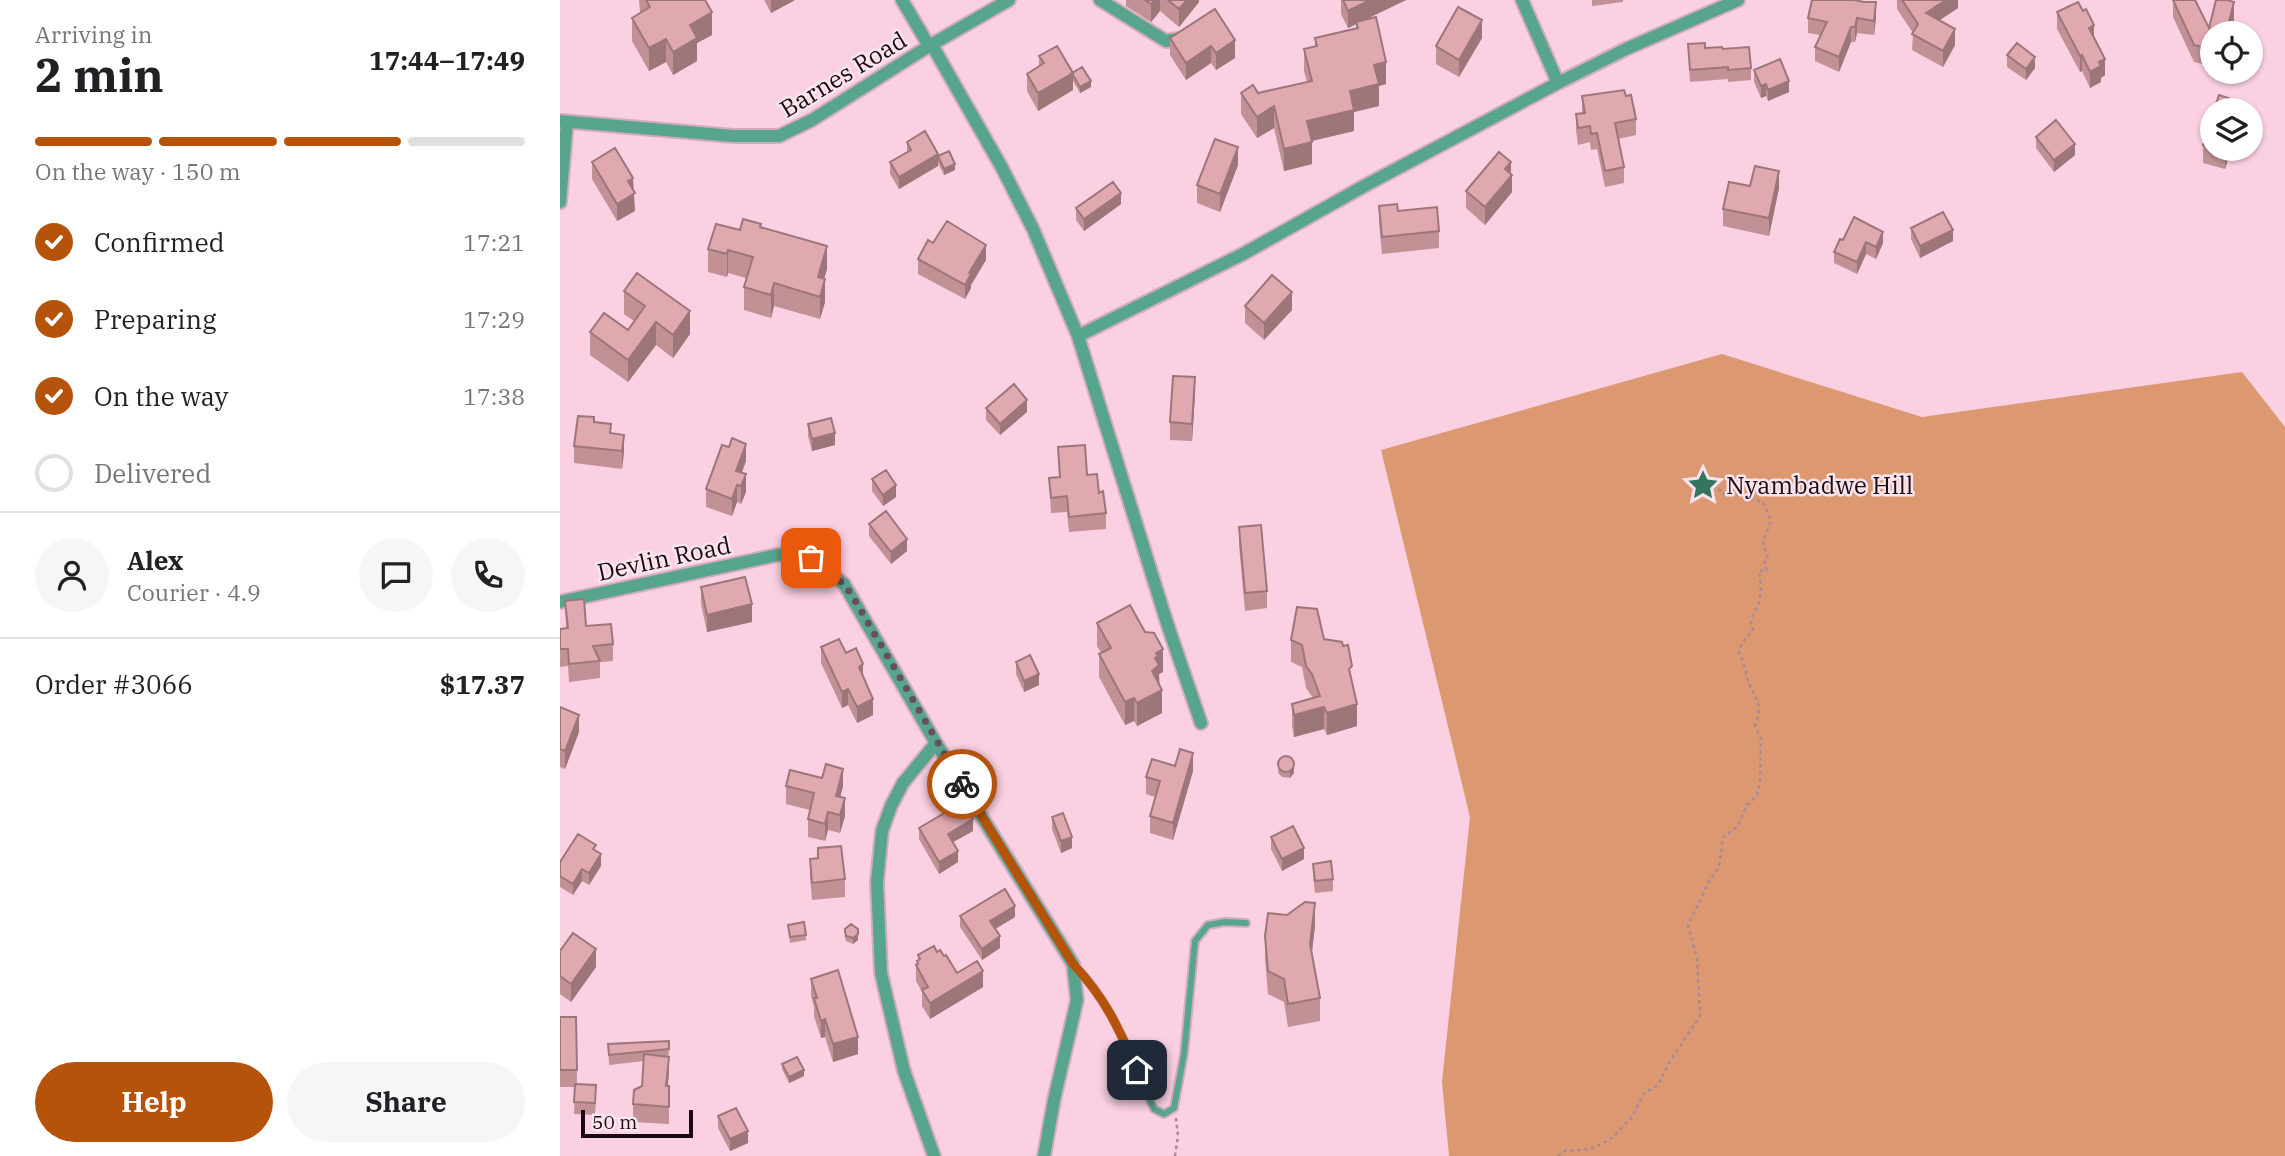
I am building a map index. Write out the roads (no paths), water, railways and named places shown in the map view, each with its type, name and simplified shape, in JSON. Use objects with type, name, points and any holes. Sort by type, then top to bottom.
[{"type":"street","points":[[902,0],[1001,166],[1033,229],[1078,336],[1167,623],[1201,723]]},
{"type":"street","name":"Barnes Road","points":[[563,122],[733,136],[779,136],[812,121],[1009,0]]},
{"type":"street","points":[[1100,0],[1166,41],[1179,39]]},
{"type":"street","points":[[1522,0],[1558,83]]},
{"type":"street","points":[[1078,336],[1243,254],[1468,129],[1558,83],[1626,49],[1738,0]]},
{"type":"street","points":[[560,202],[563,122]]},
{"type":"street","name":"Devlin Road","points":[[560,602],[777,555],[795,554],[811,558],[844,584],[936,743],[1073,964]]},
{"type":"street","points":[[933,1156],[904,1071],[881,973],[877,882],[882,831],[891,806],[903,783],[936,743]]},
{"type":"street","points":[[1044,1156],[1077,1000],[1073,964]]},
{"type":"lane","points":[[1073,964],[1108,1006],[1154,1109],[1164,1114],[1174,1108],[1184,1054],[1195,941],[1208,925],[1225,922],[1246,923]]},
{"type":"place","name":"Nyambadwe Hill","points":[[1703,485]]}]
